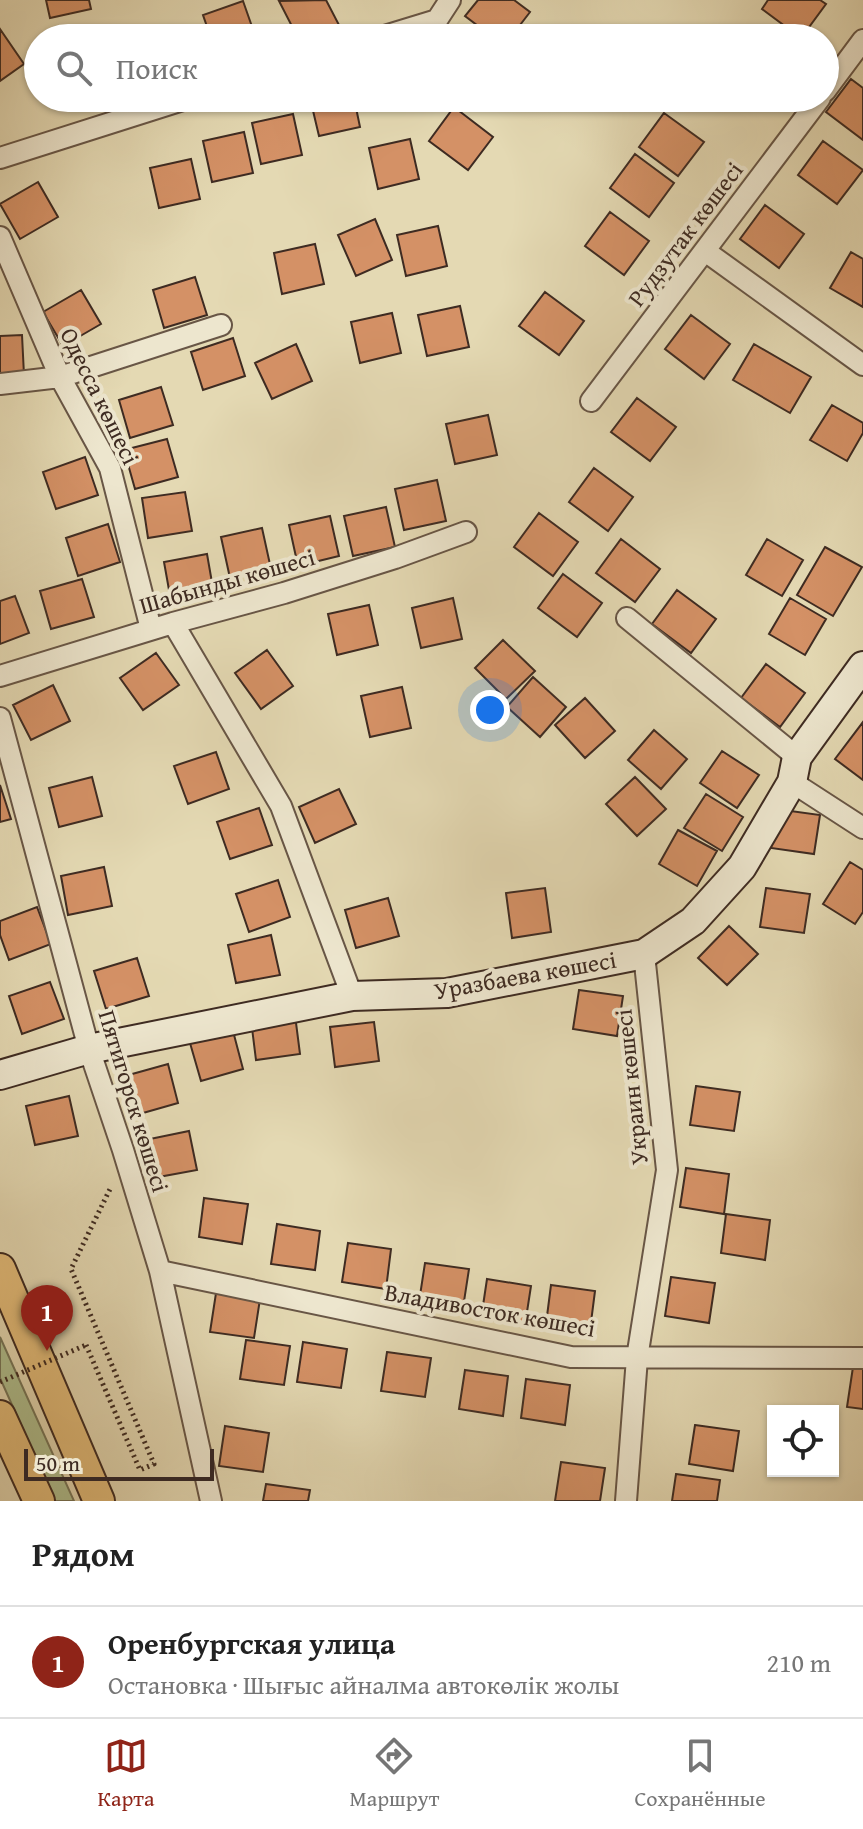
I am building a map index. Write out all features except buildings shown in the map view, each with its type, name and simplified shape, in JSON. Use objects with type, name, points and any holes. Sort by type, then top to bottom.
[{"type":"main road","points":[[0,1269],[99,1501]]},
{"type":"main road","points":[[0,1416],[39,1501]]},
{"type":"street","points":[[424,24],[437,20],[450,0]]},
{"type":"street","points":[[839,72],[863,40]]},
{"type":"street","points":[[0,158],[145,112]]},
{"type":"street","name":"Рудзутак көшесі","points":[[591,401],[809,112]]},
{"type":"street","name":"Одесса көшесі","points":[[0,237],[60,377],[110,468],[151,629]]},
{"type":"street","points":[[705,251],[863,365]]},
{"type":"street","points":[[0,384],[60,377],[221,325]]},
{"type":"street","name":"Шабынды көшесі","points":[[0,676],[151,629],[284,593],[466,532]]},
{"type":"street","points":[[627,618],[794,770],[863,828]]},
{"type":"street","points":[[173,623],[281,806],[352,996]]},
{"type":"street","name":"Уразбаева көшесі","points":[[0,1075],[89,1049],[352,996],[447,993],[644,954],[693,921],[742,867],[794,770],[863,666]]},
{"type":"street","name":"Пятигорск көшесі","points":[[0,718],[89,1049],[160,1271],[211,1501]]},
{"type":"street","name":"Украин көшесі","points":[[626,1501],[637,1358],[667,1170],[644,954]]},
{"type":"street","name":"Владивосток көшесі","points":[[160,1271],[571,1357],[863,1358]]},
{"type":"path","points":[[0,1382],[86,1345],[140,1470],[154,1464],[71,1269],[125,1157]]},
{"type":"green space","points":[[0,1337],[74,1501],[55,1501],[0,1378]]},
{"type":"place","name":"Оренбургская улица","points":[[47,1351]]}]
